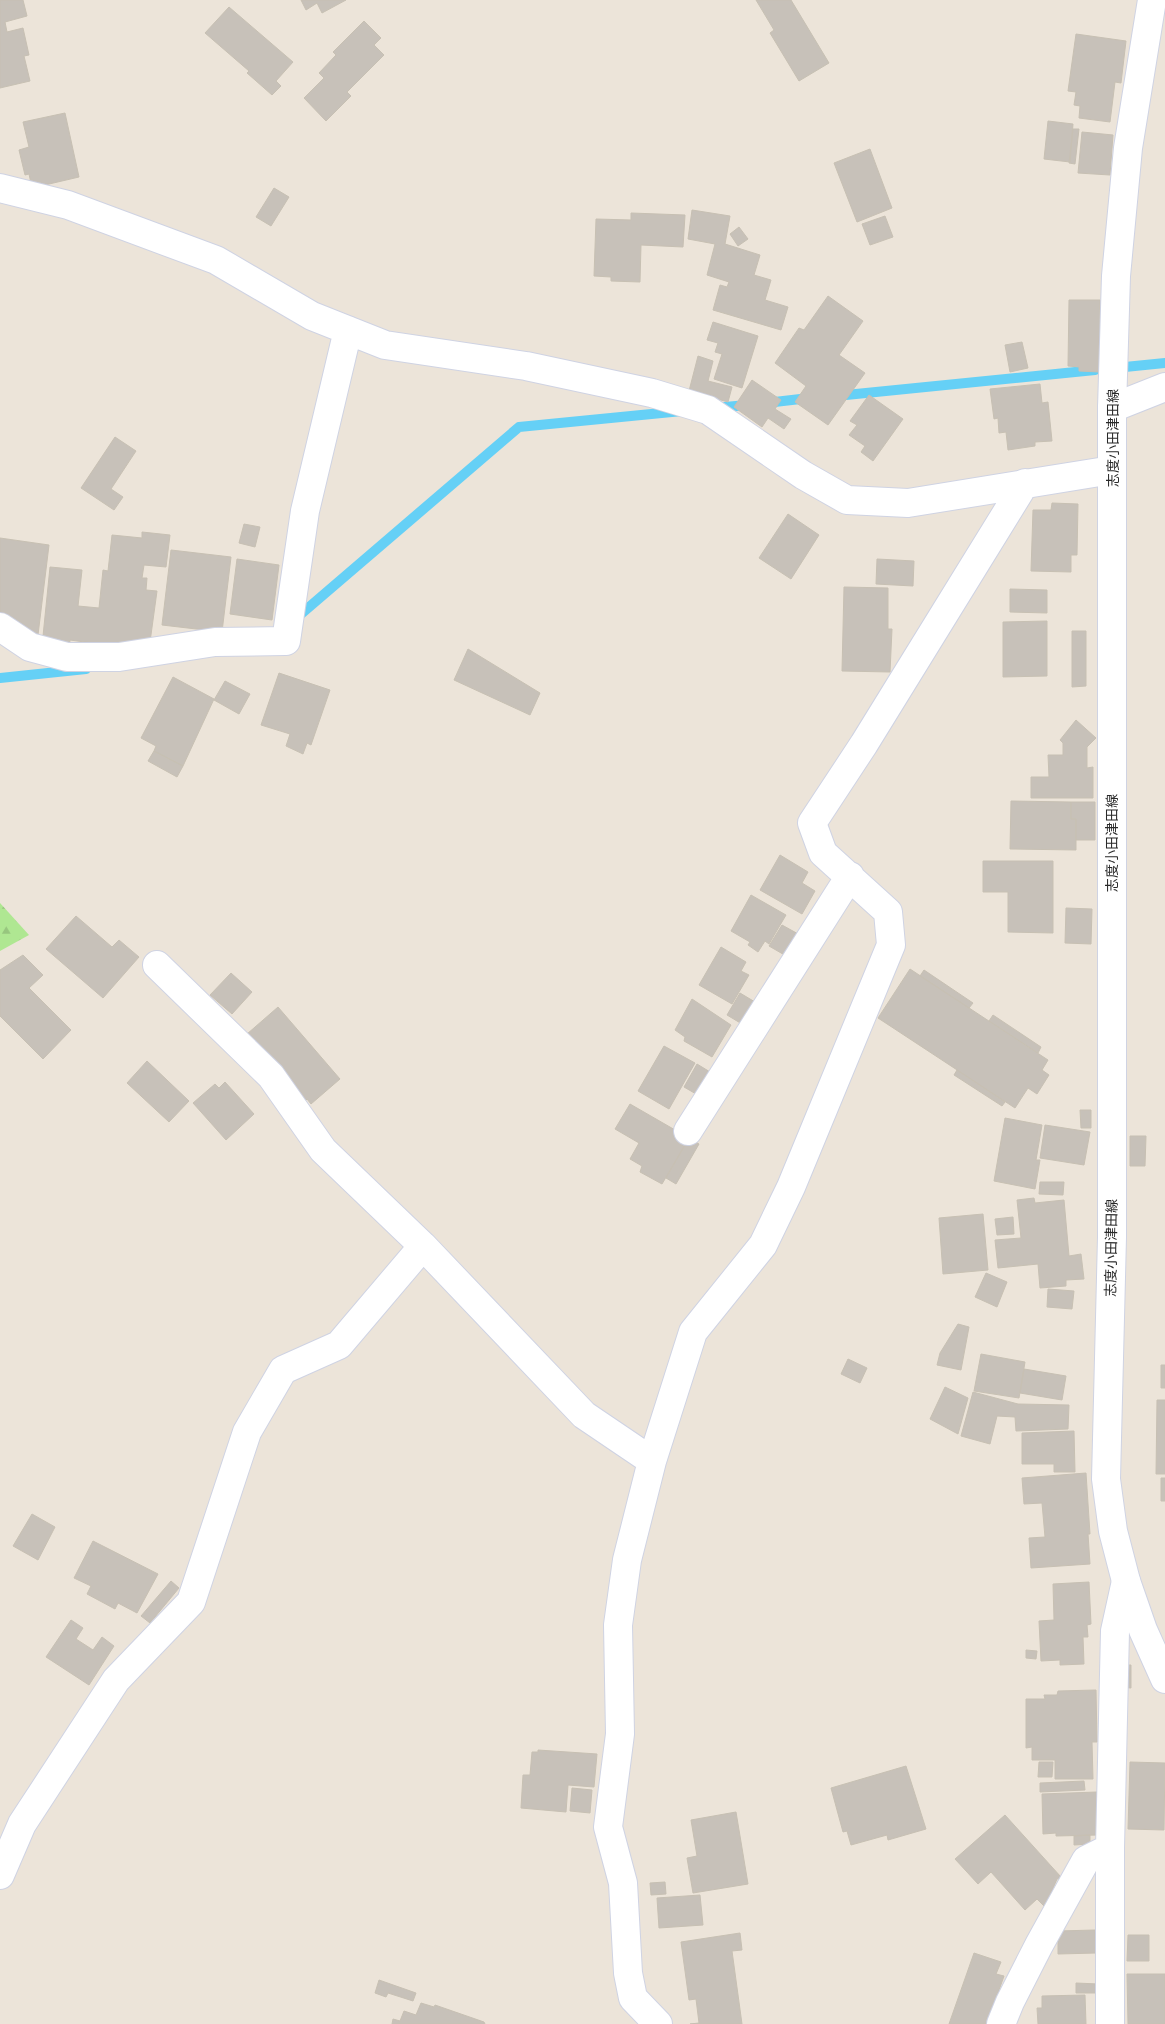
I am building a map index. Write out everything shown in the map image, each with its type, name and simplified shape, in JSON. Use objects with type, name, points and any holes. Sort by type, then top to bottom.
[{"type":"street","name":"志度小田津田線","points":[[1152,0],[1128,148],[1116,276],[1112,408],[1112,1237],[1106,1480],[1113,1531],[1126,1581],[1143,1630],[1165,1679]]},
{"type":"street","points":[[0,188],[68,205],[216,260],[312,316],[385,345],[526,366],[652,393],[708,410],[803,475],[847,500],[908,503],[1025,482],[1112,470]]},
{"type":"street","points":[[0,627],[30,647],[67,657],[119,657],[215,642],[286,641],[305,511],[348,330]]},
{"type":"street","points":[[1112,408],[1165,387]]},
{"type":"street","points":[[658,2024],[633,1998],[628,1973],[624,1883],[608,1827],[620,1734],[618,1625],[627,1560],[652,1462],[693,1332],[763,1245],[791,1187],[892,945],[888,912],[824,853],[812,822],[869,736],[1025,482]]},
{"type":"street","points":[[688,1131],[850,876]]},
{"type":"street","points":[[157,965],[271,1076],[323,1150],[424,1246],[584,1415],[652,1462]]},
{"type":"street","points":[[0,1875],[22,1824],[116,1680],[191,1602],[247,1432],[283,1370],[339,1345],[424,1246]]},
{"type":"street","points":[[1110,2024],[1110,1848],[1116,1631],[1126,1581]]},
{"type":"street","points":[[1001,2024],[1034,1953],[1086,1860],[1110,1848]]},
{"type":"green space","points":[[0,903],[29,935],[0,951]]},
{"type":"building","points":[[0,0],[23,0],[27,16],[5,22],[7,32],[23,28],[29,55],[24,56],[30,81],[0,88]]},
{"type":"building","points":[[301,0],[346,0],[322,13],[317,3],[306,10]]},
{"type":"building","points":[[756,0],[791,0],[829,63],[799,81],[770,33],[774,30]]},
{"type":"building","points":[[229,7],[293,62],[276,81],[281,86],[272,95],[247,73],[249,71],[205,33]]},
{"type":"building","points":[[364,21],[381,38],[374,45],[384,55],[347,92],[351,96],[326,121],[304,98],[324,78],[319,73],[336,55],[333,52]]},
{"type":"building","points":[[1076,34],[1126,41],[1121,83],[1115,82],[1110,122],[1079,118],[1080,106],[1074,105],[1076,92],[1068,91]]},
{"type":"building","points":[[65,113],[79,177],[32,188],[29,174],[25,175],[19,150],[29,147],[23,122]]},
{"type":"building","points":[[1048,121],[1073,124],[1070,162],[1044,159]]},
{"type":"building","points":[[1073,129],[1079,129],[1075,164],[1069,163]]},
{"type":"building","points":[[1082,132],[1113,135],[1110,175],[1078,173]]},
{"type":"building","points":[[870,149],[892,208],[857,222],[834,163]]},
{"type":"building","points":[[274,188],[289,197],[271,226],[256,217]]},
{"type":"building","points":[[692,210],[730,216],[725,244],[760,255],[754,275],[771,280],[765,300],[788,307],[781,330],[713,310],[720,285],[727,287],[729,282],[707,275],[715,244],[688,239]]},
{"type":"building","points":[[631,213],[685,215],[683,247],[641,245],[640,282],[611,281],[611,277],[594,276],[596,219],[631,220]]},
{"type":"building","points":[[885,216],[893,237],[870,245],[862,224]]},
{"type":"building","points":[[739,227],[748,239],[738,246],[730,234]]},
{"type":"building","points":[[828,296],[863,321],[839,355],[865,373],[828,425],[795,402],[806,386],[775,363],[799,328],[804,330]]},
{"type":"building","points":[[1069,300],[1100,300],[1099,372],[1079,371],[1079,367],[1068,366]]},
{"type":"building","points":[[713,322],[758,336],[742,388],[714,379],[722,354],[715,352],[718,343],[707,340]]},
{"type":"building","points":[[1022,342],[1028,368],[1010,372],[1005,345]]},
{"type":"building","points":[[698,356],[713,361],[708,381],[732,387],[728,402],[689,391]]},
{"type":"building","points":[[752,380],[781,400],[775,409],[791,419],[784,429],[768,418],[762,427],[734,407]]},
{"type":"building","points":[[1040,384],[1042,403],[1048,402],[1052,441],[1035,442],[1035,446],[1008,450],[1006,432],[999,433],[998,418],[994,419],[990,389]]},
{"type":"building","points":[[869,395],[903,419],[873,461],[861,452],[865,446],[849,435],[857,425],[850,421]]},
{"type":"building","points":[[115,437],[136,451],[111,489],[123,497],[114,510],[81,488]]},
{"type":"building","points":[[1052,503],[1078,504],[1077,555],[1071,555],[1071,572],[1031,571],[1033,510],[1051,510]]},
{"type":"building","points":[[788,514],[819,535],[791,579],[759,558]]},
{"type":"building","points":[[244,524],[260,527],[255,547],[239,543]]},
{"type":"building","points":[[142,532],[170,535],[166,567],[144,565],[142,578],[147,578],[146,590],[157,591],[150,642],[128,648],[70,640],[69,650],[42,646],[50,567],[82,570],[78,606],[99,608],[103,570],[108,571],[112,535],[142,538]]},
{"type":"building","points":[[0,538],[49,545],[37,643],[0,621]]},
{"type":"building","points":[[171,550],[231,557],[222,632],[162,625]]},
{"type":"building","points":[[237,559],[279,565],[272,620],[230,614]]},
{"type":"building","points":[[877,559],[914,561],[913,586],[876,584]]},
{"type":"building","points":[[844,587],[888,588],[888,629],[892,629],[890,672],[842,671]]},
{"type":"building","points":[[1010,589],[1047,590],[1047,613],[1010,612]]},
{"type":"building","points":[[1047,621],[1047,676],[1003,677],[1003,622]]},
{"type":"building","points":[[1072,631],[1086,631],[1086,686],[1072,687]]},
{"type":"building","points":[[468,649],[540,693],[530,715],[454,680]]},
{"type":"building","points":[[279,673],[330,690],[311,745],[307,743],[303,754],[286,746],[290,734],[261,725]]},
{"type":"building","points":[[173,677],[214,699],[183,766],[154,751],[156,746],[141,738]]},
{"type":"building","points":[[225,681],[250,694],[239,714],[214,700]]},
{"type":"building","points":[[1076,720],[1096,738],[1087,747],[1087,768],[1093,767],[1093,798],[1031,798],[1031,777],[1049,777],[1048,755],[1063,755],[1063,743],[1060,740]]},
{"type":"building","points":[[154,751],[183,766],[177,777],[148,761]]},
{"type":"building","points":[[1011,801],[1071,802],[1071,819],[1076,819],[1076,850],[1010,849]]},
{"type":"building","points":[[1071,802],[1095,802],[1095,840],[1076,840],[1076,819],[1071,819]]},
{"type":"building","points":[[780,855],[808,872],[802,883],[815,891],[802,914],[760,890]]},
{"type":"building","points":[[983,861],[1053,861],[1053,933],[1008,932],[1008,892],[983,892]]},
{"type":"building","points":[[751,895],[786,915],[769,944],[765,941],[758,952],[748,945],[750,942],[731,931]]},
{"type":"building","points":[[1066,908],[1092,909],[1091,944],[1065,943]]},
{"type":"building","points":[[76,916],[112,947],[119,940],[139,957],[103,998],[46,949]]},
{"type":"building","points":[[782,925],[800,935],[788,957],[769,946]]},
{"type":"building","points":[[721,947],[746,962],[741,971],[749,975],[732,1004],[699,985]]},
{"type":"building","points":[[23,955],[43,975],[29,988],[71,1030],[43,1059],[0,1016],[0,970]]},
{"type":"building","points":[[910,969],[1048,1060],[1042,1070],[1049,1075],[1037,1094],[1028,1088],[1015,1108],[878,1018]]},
{"type":"building","points":[[924,970],[973,1003],[969,1008],[920,976]]},
{"type":"building","points":[[231,973],[252,992],[232,1014],[210,995]]},
{"type":"building","points":[[740,993],[760,1005],[747,1027],[727,1015]]},
{"type":"building","points":[[692,999],[731,1025],[712,1057],[684,1041],[685,1037],[675,1030]]},
{"type":"building","points":[[278,1007],[340,1079],[311,1104],[307,1099],[303,1103],[288,1080],[247,1034]]},
{"type":"building","points":[[993,1015],[1041,1047],[1038,1053],[989,1021]]},
{"type":"building","points":[[664,1046],[695,1063],[669,1109],[638,1091]]},
{"type":"building","points":[[147,1061],[189,1101],[169,1122],[127,1083]]},
{"type":"building","points":[[697,1064],[715,1075],[703,1098],[684,1087]]},
{"type":"building","points":[[957,1070],[1005,1102],[1002,1106],[954,1075]]},
{"type":"building","points":[[225,1082],[254,1114],[226,1140],[193,1103],[215,1084],[219,1088]]},
{"type":"building","points":[[630,1104],[689,1138],[662,1184],[640,1172],[642,1166],[630,1159],[639,1143],[615,1129]]},
{"type":"building","points":[[1080,1110],[1091,1110],[1091,1128],[1081,1128]]},
{"type":"building","points":[[1005,1118],[1042,1125],[1036,1160],[1040,1160],[1035,1189],[994,1181]]},
{"type":"building","points":[[1045,1125],[1090,1132],[1084,1165],[1040,1158]]},
{"type":"building","points":[[1130,1136],[1146,1136],[1145,1166],[1130,1166]]},
{"type":"building","points":[[689,1138],[699,1144],[676,1184],[666,1178]]},
{"type":"building","points":[[1040,1182],[1064,1182],[1063,1195],[1039,1194]]},
{"type":"building","points":[[1034,1198],[1035,1203],[1064,1200],[1069,1256],[1081,1254],[1084,1279],[1066,1280],[1066,1286],[1040,1288],[1038,1264],[998,1268],[995,1240],[1021,1238],[1017,1200]]},
{"type":"building","points":[[983,1214],[988,1270],[943,1274],[939,1218]]},
{"type":"building","points":[[1013,1217],[1014,1234],[997,1235],[995,1219]]},
{"type":"building","points":[[986,1273],[1007,1282],[997,1307],[975,1297]]},
{"type":"building","points":[[1048,1289],[1074,1291],[1072,1309],[1047,1307]]},
{"type":"building","points":[[958,1324],[969,1327],[961,1370],[937,1365],[940,1353]]},
{"type":"building","points":[[981,1354],[1025,1362],[1019,1398],[974,1391]]},
{"type":"building","points":[[848,1359],[867,1368],[860,1383],[841,1374]]},
{"type":"building","points":[[1161,1365],[1165,1365],[1165,1388],[1161,1388]]},
{"type":"building","points":[[1024,1369],[1066,1376],[1062,1400],[1020,1393]]},
{"type":"building","points":[[945,1387],[968,1398],[958,1434],[930,1419]]},
{"type":"building","points":[[973,1392],[1018,1404],[1069,1405],[1068,1429],[1016,1431],[1015,1417],[997,1416],[990,1444],[961,1436]]},
{"type":"building","points":[[1157,1400],[1165,1400],[1165,1474],[1156,1474]]},
{"type":"building","points":[[1074,1431],[1075,1472],[1054,1472],[1054,1464],[1022,1464],[1022,1433]]},
{"type":"building","points":[[1086,1473],[1090,1564],[1031,1568],[1029,1538],[1045,1537],[1042,1503],[1024,1504],[1022,1478]]},
{"type":"building","points":[[1161,1478],[1165,1478],[1165,1501],[1161,1501]]},
{"type":"building","points":[[32,1514],[55,1527],[38,1560],[13,1546]]},
{"type":"building","points":[[93,1541],[158,1574],[137,1613],[118,1603],[115,1609],[87,1594],[91,1586],[74,1578]]},
{"type":"building","points":[[171,1581],[179,1588],[150,1623],[141,1616]]},
{"type":"building","points":[[1089,1582],[1091,1624],[1087,1625],[1088,1637],[1083,1637],[1084,1664],[1060,1665],[1060,1660],[1041,1661],[1039,1621],[1054,1620],[1053,1584]]},
{"type":"building","points":[[71,1620],[83,1628],[76,1639],[93,1650],[102,1637],[114,1646],[89,1685],[46,1657]]},
{"type":"building","points":[[1026,1650],[1037,1651],[1036,1659],[1026,1658]]},
{"type":"building","points":[[1121,1665],[1131,1665],[1131,1688],[1120,1687]]},
{"type":"building","points":[[1096,1690],[1097,1742],[1092,1742],[1093,1779],[1055,1779],[1055,1760],[1032,1760],[1032,1747],[1026,1748],[1026,1699],[1045,1699],[1044,1695],[1057,1695],[1058,1691]]},
{"type":"building","points":[[538,1750],[597,1754],[594,1787],[568,1785],[566,1812],[521,1808],[523,1775],[530,1775],[532,1752],[538,1752]]},
{"type":"building","points":[[1039,1762],[1053,1762],[1052,1777],[1038,1777]]},
{"type":"building","points":[[1130,1762],[1165,1763],[1164,1830],[1128,1829]]},
{"type":"building","points":[[906,1766],[926,1829],[888,1840],[887,1835],[851,1845],[847,1831],[843,1832],[831,1788]]},
{"type":"building","points":[[1084,1781],[1085,1790],[1040,1792],[1040,1783]]},
{"type":"building","points":[[572,1788],[592,1790],[590,1813],[570,1811]]},
{"type":"building","points":[[1097,1792],[1098,1835],[1056,1836],[1056,1833],[1043,1834],[1042,1794]]},
{"type":"building","points":[[736,1812],[748,1884],[693,1893],[687,1858],[697,1856],[691,1820]]},
{"type":"building","points":[[1005,1815],[1061,1877],[1057,1879],[1045,1907],[1037,1899],[1025,1910],[991,1872],[978,1884],[955,1859]]},
{"type":"building","points":[[1090,1835],[1090,1844],[1074,1845],[1074,1836]]},
{"type":"building","points":[[665,1882],[666,1894],[651,1895],[650,1883]]},
{"type":"building","points":[[700,1895],[703,1925],[659,1928],[657,1898]]},
{"type":"building","points":[[1095,1930],[1096,1953],[1058,1954],[1058,1931]]},
{"type":"building","points":[[740,1933],[742,1950],[732,1951],[742,2024],[690,2024],[699,2023],[696,1999],[689,2000],[681,1942]]},
{"type":"building","points":[[1128,1935],[1149,1935],[1149,1961],[1127,1961]]},
{"type":"building","points":[[974,1953],[1001,1962],[996,1974],[1004,1976],[987,2024],[949,2024]]},
{"type":"building","points":[[1127,1974],[1165,1974],[1165,2024],[1128,2024]]},
{"type":"building","points":[[379,1980],[416,1993],[413,2001],[388,1993],[386,1997],[375,1993]]},
{"type":"building","points":[[1076,1983],[1098,1984],[1097,1993],[1076,1993]]},
{"type":"building","points":[[1085,1995],[1086,2024],[1038,2024],[1037,2008],[1042,2008],[1042,1996]]},
{"type":"building","points":[[421,2003],[434,2007],[435,2005],[484,2022],[485,2024],[392,2024],[393,2019],[400,2021],[404,2011],[416,2015]]},
{"type":"waterway","points":[[1115,368],[1165,363]]},
{"type":"waterway","points":[[836,396],[1095,370]]},
{"type":"waterway","points":[[766,403],[809,398]]},
{"type":"waterway","points":[[714,408],[747,405]]},
{"type":"waterway","points":[[294,620],[519,427],[682,411]]},
{"type":"waterway","points":[[0,678],[86,669]]}]
